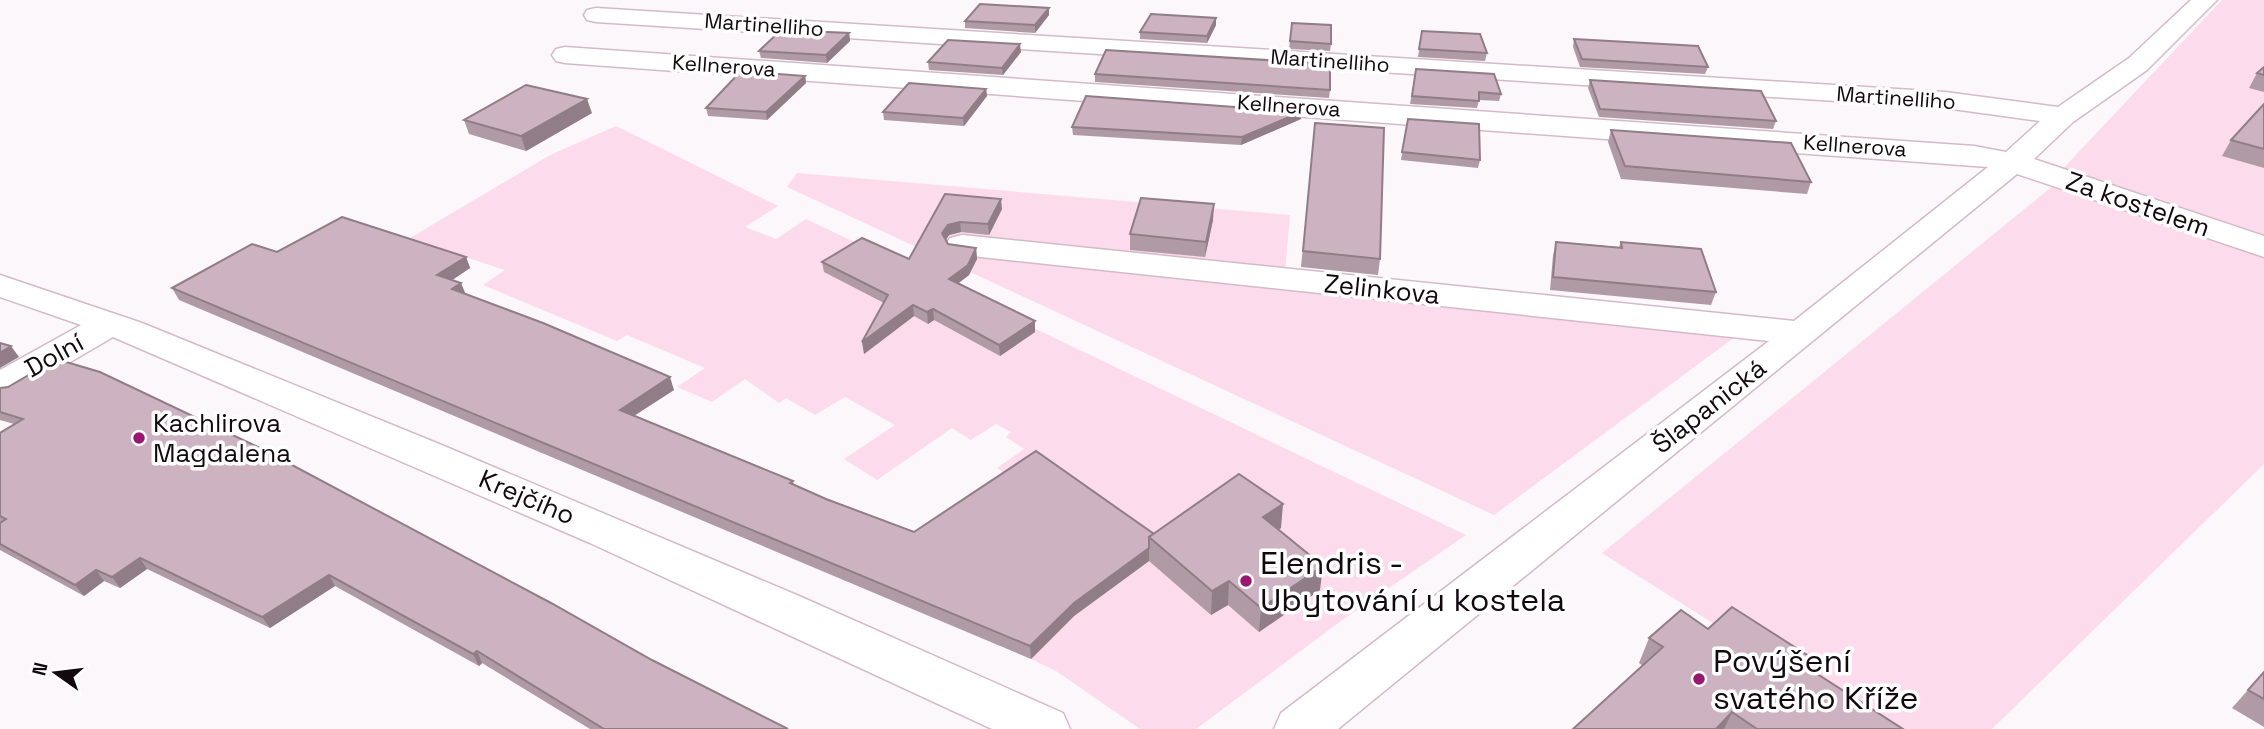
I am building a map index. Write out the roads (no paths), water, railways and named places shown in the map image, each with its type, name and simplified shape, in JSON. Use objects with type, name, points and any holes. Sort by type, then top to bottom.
[{"type":"street","name":"Šlapanická","points":[[1300,729],[1802,333],[2013,162],[2063,116],[2138,64],[2205,0]]},
{"type":"street","name":"Martinelliho","points":[[596,15],[1945,100],[2063,116]]},
{"type":"street","name":"Kellnerova","points":[[565,55],[1946,153],[2013,162]]},
{"type":"street","name":"Za kostelem","points":[[2013,162],[2264,247]]},
{"type":"street","name":"Zelinkova","points":[[962,245],[1802,333]]},
{"type":"street","name":"Krejčího","points":[[0,286],[109,324],[563,511],[889,656],[1044,729]]},
{"type":"street","name":"Dolní","points":[[0,386],[109,324]]},
{"type":"place","name":"Kachlirova Magdalena","points":[[139,438]]},
{"type":"place","name":"Elendris - Ubytování u kostela","points":[[1246,581]]},
{"type":"place","name":"Povýšení svatého Kříže","points":[[1699,679]]}]
